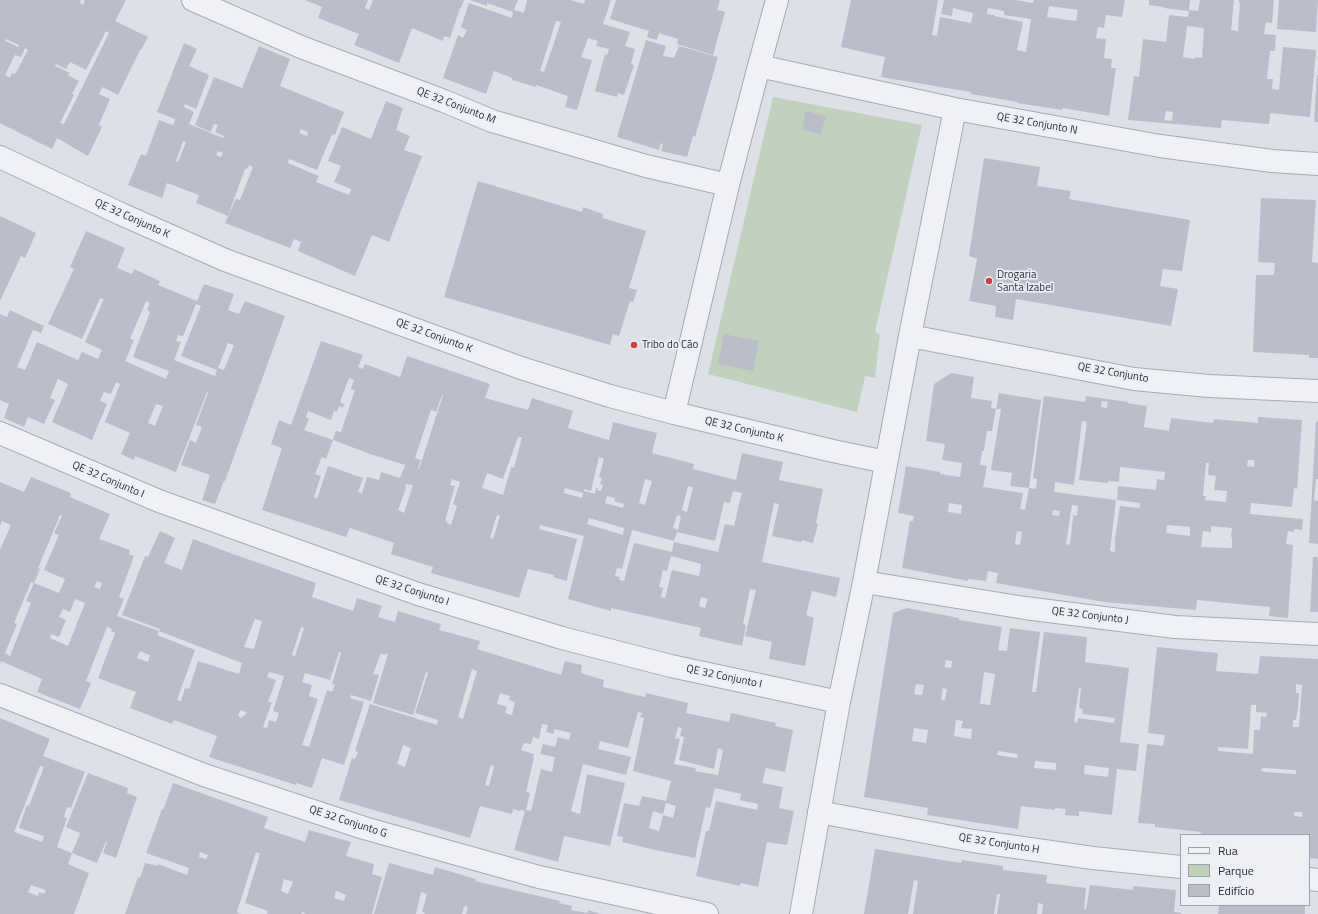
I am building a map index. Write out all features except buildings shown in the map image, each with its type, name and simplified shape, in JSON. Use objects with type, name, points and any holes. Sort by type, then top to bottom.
[{"type":"street","name":"QE 32 Conjunto M","points":[[193,0],[301,47],[444,101],[492,121],[646,166],[728,185]]},
{"type":"street","points":[[674,413],[728,185],[778,0]]},
{"type":"street","name":"QE 32 Conjunto N","points":[[759,66],[955,109],[1160,146],[1272,161],[1318,164]]},
{"type":"street","points":[[802,914],[839,702],[864,582],[910,336],[955,109]]},
{"type":"street","name":"QE 32 Conjunto K","points":[[0,157],[121,214],[226,260],[542,375],[610,396],[674,413],[833,451],[886,462]]},
{"type":"street","name":"QE 32 Conjunto","points":[[910,336],[1134,378],[1209,386],[1318,391]]},
{"type":"street","name":"QE 32 Conjunto I","points":[[0,433],[159,502],[418,594],[562,638],[671,666],[839,702]]},
{"type":"street","name":"QE 32 Conjunto J","points":[[864,582],[1025,608],[1175,627],[1318,634]]},
{"type":"street","name":"QE 32 Conjunto G","points":[[0,695],[204,775],[364,828],[539,878],[707,914]]},
{"type":"street","name":"QE 32 Conjunto H","points":[[819,812],[973,841],[1092,858],[1180,867]]},
{"type":"green space","points":[[773,97],[922,125],[875,332],[880,334],[875,378],[865,376],[857,412],[708,374]]},
{"type":"place","name":"Drogaria Santa Izabel","points":[[989,281]]},
{"type":"place","name":"Tribo do Cão","points":[[634,345]]}]
